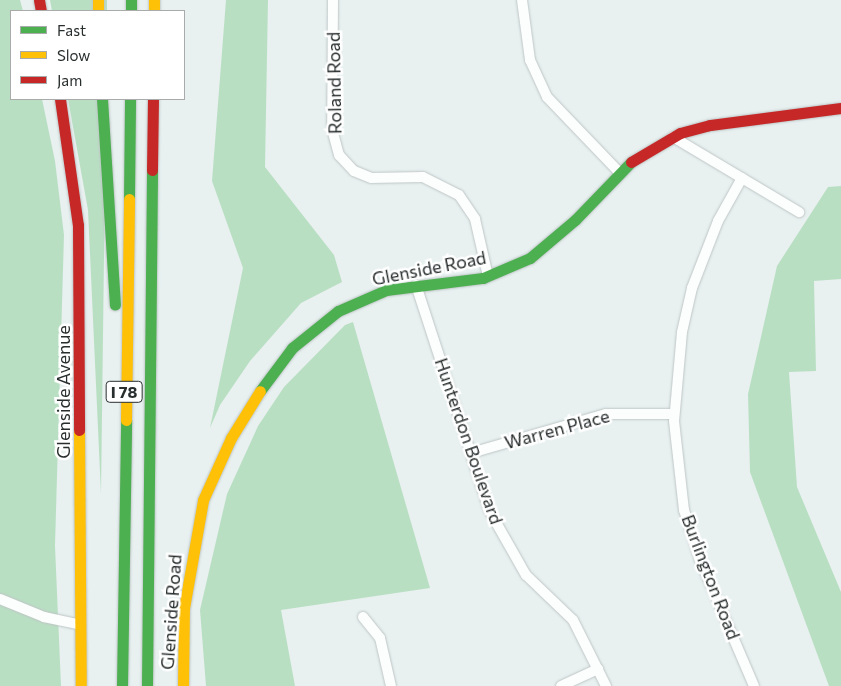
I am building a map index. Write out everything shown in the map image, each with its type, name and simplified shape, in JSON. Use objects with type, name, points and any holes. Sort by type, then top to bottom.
[{"type":"main road","name":"Glenside Avenue","points":[[60,100],[78,225],[81,686]]},
{"type":"main road","points":[[102,100],[124,435]]},
{"type":"main road","name":"I 78","points":[[122,686],[130,100]]},
{"type":"main road","name":"I 78","points":[[147,686],[153,100]]},
{"type":"main road","name":"Glenside Road","points":[[183,686],[184,608],[194,534],[203,500],[230,438],[271,375],[312,329],[362,299],[416,285],[488,276],[508,269],[544,248],[620,173],[652,147],[673,137],[710,125],[780,118],[841,108]]},
{"type":"street","name":"Roland Road","points":[[333,0],[332,129],[339,155],[364,176],[381,179],[423,177],[458,195],[474,219],[488,276]]},
{"type":"street","points":[[522,0],[530,60],[547,97],[620,173]]},
{"type":"street","points":[[673,137],[799,212]]},
{"type":"street","name":"Burlington Road","points":[[742,178],[718,221],[692,288],[682,332],[674,414],[677,466],[684,510],[700,560],[754,686]]},
{"type":"street","name":"Hunterdon Boulevard","points":[[416,285],[489,510],[509,550],[526,575],[573,620],[606,686]]},
{"type":"street","name":"Warren Place","points":[[471,453],[606,414],[674,414]]},
{"type":"street","points":[[0,599],[34,614],[81,625]]},
{"type":"street","points":[[363,616],[380,638],[391,686]]},
{"type":"street","points":[[561,686],[598,669]]},
{"type":"green space","points":[[0,0],[20,0],[23,10],[10,10],[10,100],[42,100],[55,161],[64,235],[55,546],[61,686],[0,686]]},
{"type":"green space","points":[[50,0],[107,0],[107,10],[52,10]]},
{"type":"green space","points":[[226,0],[268,0],[265,167],[334,255],[342,282],[301,303],[250,361],[220,405],[210,428],[243,268],[212,181]]},
{"type":"green space","points":[[68,100],[106,100],[101,494],[88,210]]},
{"type":"green space","points":[[841,186],[841,279],[814,281],[816,371],[789,372],[797,487],[841,592],[841,686],[829,686],[750,472],[748,394],[777,266],[828,187]]},
{"type":"green space","points":[[353,322],[430,588],[281,610],[295,686],[206,686],[200,610],[227,494],[258,426],[284,387],[345,325]]},
{"type":"traffic: fast","points":[[131,0],[131,10]]},
{"type":"traffic: fast","points":[[102,100],[115,305]]},
{"type":"traffic: fast","points":[[129,199],[130,100]]},
{"type":"traffic: fast","points":[[260,391],[292,348],[338,311],[386,290],[483,278],[530,258],[575,220],[631,162]]},
{"type":"traffic: fast","points":[[147,686],[152,170]]},
{"type":"traffic: fast","points":[[122,686],[126,420]]},
{"type":"traffic: slow","points":[[98,0],[98,10]]},
{"type":"traffic: slow","points":[[154,0],[154,10]]},
{"type":"traffic: slow","points":[[126,420],[129,199]]},
{"type":"traffic: slow","points":[[183,686],[184,608],[203,500],[231,438],[260,391]]},
{"type":"traffic: slow","points":[[79,430],[81,686]]},
{"type":"traffic: jam","points":[[39,0],[41,10]]},
{"type":"traffic: jam","points":[[60,100],[78,225],[79,430]]},
{"type":"traffic: jam","points":[[152,170],[153,100]]},
{"type":"traffic: jam","points":[[631,162],[680,133],[710,125],[841,108]]}]
